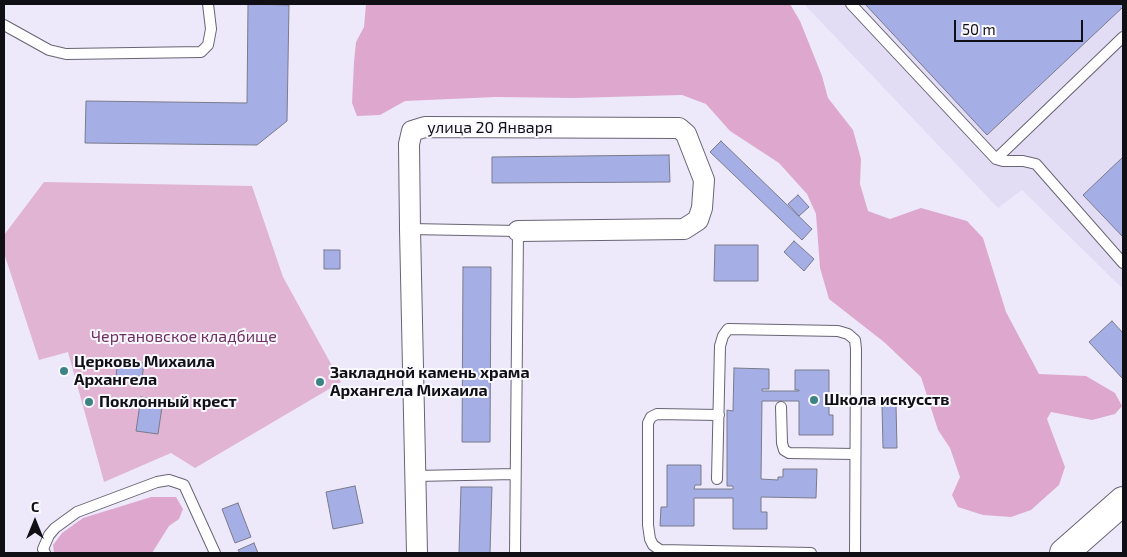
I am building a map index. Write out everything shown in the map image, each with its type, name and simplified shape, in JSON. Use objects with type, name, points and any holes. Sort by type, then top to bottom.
[{"type":"street","name":"улица 20 Января","points":[[417,553],[410,229],[409,144],[412,131],[425,128],[679,128],[686,134],[704,180],[702,208],[698,220],[684,229],[518,231]]},
{"type":"street","points":[[1064,553],[1123,501]]},
{"type":"lane","points":[[4,25],[49,50],[66,54],[201,52],[208,45],[210,29],[208,4]]},
{"type":"lane","points":[[851,4],[996,159],[1036,164],[1123,263]]},
{"type":"lane","points":[[996,159],[1123,37]]},
{"type":"lane","points":[[410,229],[518,231],[515,553]]},
{"type":"lane","points":[[717,479],[720,346],[723,336],[728,329],[838,331],[848,334],[855,340],[856,349],[854,553]]},
{"type":"lane","points":[[781,406],[782,443],[784,450],[789,453],[855,454]]},
{"type":"lane","points":[[719,415],[657,414],[651,417],[648,423],[648,525],[653,545],[660,550],[811,553]]},
{"type":"lane","points":[[415,476],[515,474]]},
{"type":"lane","points":[[44,553],[43,549],[49,535],[55,528],[77,512],[157,482],[168,480],[184,485],[215,553]]},
{"type":"shaded area","points":[[366,4],[790,4],[800,21],[822,76],[828,98],[853,130],[861,159],[860,184],[868,211],[890,219],[921,208],[967,221],[983,238],[1006,312],[1039,374],[1086,376],[1115,393],[1122,406],[1115,414],[1092,420],[1051,412],[1047,419],[1065,467],[1059,485],[1031,510],[1011,517],[983,515],[958,507],[952,495],[960,477],[950,448],[938,430],[921,377],[884,342],[829,299],[820,268],[816,214],[807,194],[779,163],[730,131],[706,104],[682,95],[574,98],[496,97],[405,101],[380,115],[357,116],[352,103],[354,62],[356,42],[364,27]]},
{"type":"shaded area","points":[[804,4],[1123,4],[1123,289],[1022,190],[998,208]]},
{"type":"shaded area","points":[[151,497],[176,497],[183,509],[179,519],[169,526],[152,553],[54,553],[53,545],[62,533],[83,518]]},
{"type":"green space","name":"Чертановское кладбище","points":[[44,182],[252,186],[283,277],[341,382],[195,468],[171,453],[104,482],[68,352],[39,360],[4,253],[4,235]]},
{"type":"building","points":[[248,4],[289,5],[287,121],[257,145],[85,143],[86,101],[247,103]]},
{"type":"building","points":[[865,4],[1123,4],[1123,7],[987,135]]},
{"type":"building","points":[[721,141],[812,229],[802,240],[710,152]]},
{"type":"building","points":[[669,155],[670,182],[492,183],[492,157]]},
{"type":"building","points":[[1123,157],[1123,237],[1083,195]]},
{"type":"building","points":[[798,195],[809,207],[799,216],[788,204]]},
{"type":"building","points":[[794,241],[814,259],[804,271],[784,252]]},
{"type":"building","points":[[715,245],[758,245],[758,281],[714,281]]},
{"type":"building","points":[[324,250],[340,250],[340,269],[324,269]]},
{"type":"building","points":[[463,267],[491,267],[490,442],[462,442]]},
{"type":"building","points":[[1112,321],[1123,333],[1123,379],[1089,342]]},
{"type":"building","points":[[118,361],[144,363],[142,379],[116,376]]},
{"type":"building","points":[[734,368],[769,369],[769,389],[762,389],[762,391],[799,391],[795,390],[795,370],[829,370],[829,415],[833,415],[833,435],[799,435],[799,401],[762,401],[761,479],[778,480],[778,477],[783,477],[783,469],[817,469],[816,498],[761,497],[761,512],[767,512],[767,529],[733,529],[733,498],[694,498],[694,526],[660,526],[661,507],[667,507],[667,465],[701,465],[701,485],[695,485],[694,489],[733,489],[733,486],[727,486],[727,410],[733,411]]},
{"type":"building","points":[[141,397],[163,400],[158,434],[136,431]]},
{"type":"building","points":[[882,405],[896,405],[897,448],[883,448]]},
{"type":"building","points":[[355,486],[363,523],[333,529],[326,492]]},
{"type":"building","points":[[461,487],[492,487],[490,553],[459,553]]},
{"type":"building","points":[[238,503],[251,537],[235,543],[222,509]]},
{"type":"building","points":[[254,543],[258,553],[240,553],[238,550]]},
{"type":"place","name":"Церковь Михаила Архангела","points":[[64,371]]},
{"type":"place","name":"Закладной камень храма Архангела Михаила","points":[[320,382]]},
{"type":"place","name":"Школа искусств","points":[[814,400]]},
{"type":"place","name":"Поклонный крест","points":[[89,402]]}]
